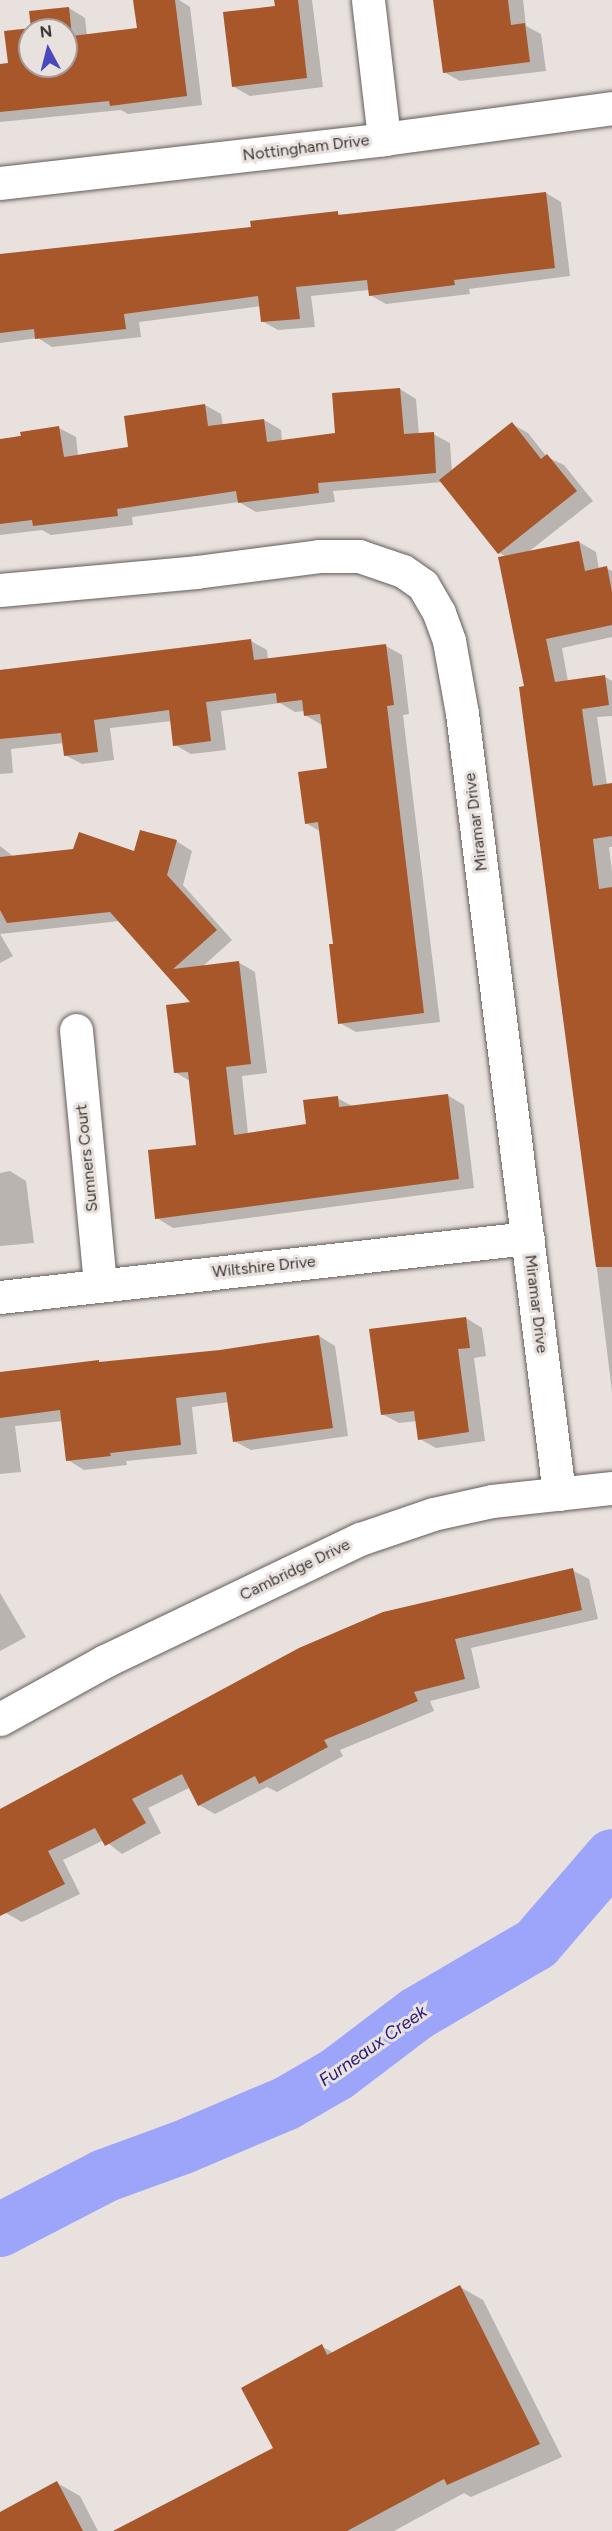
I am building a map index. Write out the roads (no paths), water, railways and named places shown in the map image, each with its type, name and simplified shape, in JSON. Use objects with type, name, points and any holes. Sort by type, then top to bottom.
[{"type":"street","points":[[368,0],[384,139]]},
{"type":"street","name":"Nottingham Drive","points":[[0,183],[384,139],[612,108]]},
{"type":"street","name":"Miramar Drive","points":[[0,590],[196,572],[319,555],[359,556],[403,571],[423,585],[438,613],[449,641],[462,713],[559,1494]]},
{"type":"street","name":"Sumners Court","points":[[76,1030],[100,1285]]},
{"type":"street","name":"Wiltshire Drive","points":[[0,1297],[528,1238]]},
{"type":"street","name":"Cambridge Drive","points":[[0,1719],[105,1661],[360,1539],[433,1514],[492,1501],[612,1488]]},
{"type":"waterway","name":"Furneaux Creek","points":[[0,2230],[104,2176],[181,2148],[287,2103],[337,2074],[416,2014],[536,1944],[612,1856]]}]
